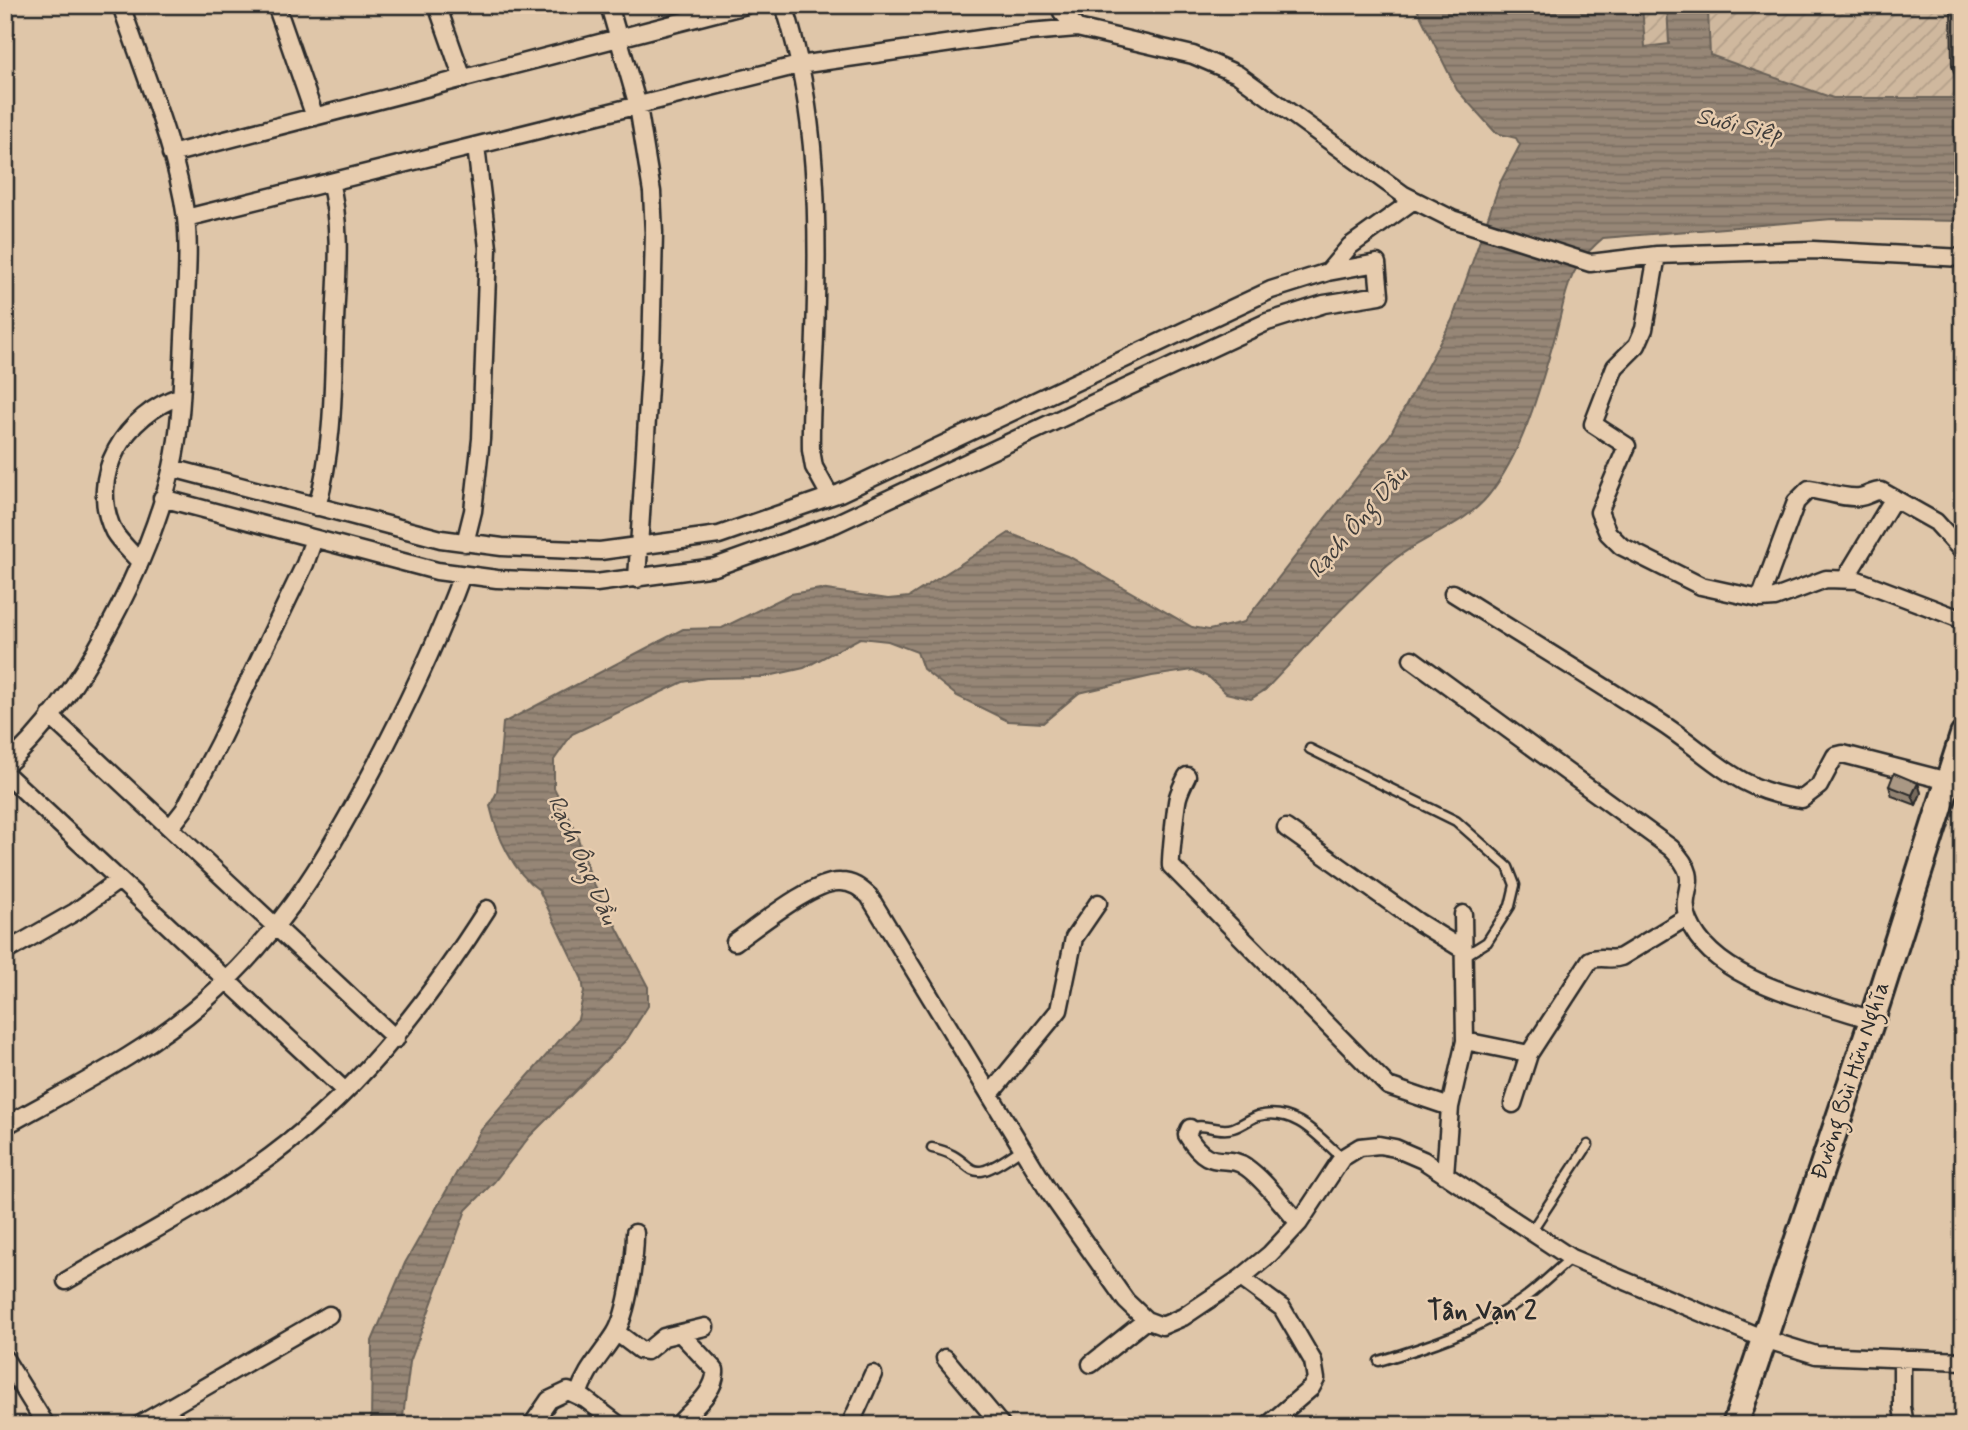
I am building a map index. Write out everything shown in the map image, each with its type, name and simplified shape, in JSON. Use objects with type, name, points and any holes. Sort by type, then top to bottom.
[{"type":"main road","name":"Đường Bùi Hữu Nghĩa","points":[[1735,1425],[1872,1020],[1963,735]]},
{"type":"street","points":[[5,765],[50,716],[110,624],[139,561],[172,468],[181,396],[188,251],[186,218],[171,154],[121,5]]},
{"type":"street","points":[[276,5],[315,117]]},
{"type":"street","points":[[437,5],[463,79]]},
{"type":"street","points":[[609,5],[638,106],[652,192],[654,233],[651,355],[637,579]]},
{"type":"street","points":[[171,154],[746,5]]},
{"type":"street","points":[[784,5],[799,65],[814,156],[816,198],[811,450],[814,467],[830,496]]},
{"type":"street","points":[[1060,5],[1062,12],[1077,28]]},
{"type":"street","points":[[186,218],[799,65],[1029,32],[1077,28],[1194,55],[1237,74],[1414,200],[1452,219],[1590,263],[1657,256],[1813,250],[1963,258]]},
{"type":"street","points":[[465,543],[477,482],[488,248],[477,146]]},
{"type":"street","points":[[317,507],[327,470],[333,367],[338,227],[330,182]]},
{"type":"street","points":[[1328,272],[1350,246],[1414,200]]},
{"type":"street","points":[[1657,256],[1644,330],[1637,345],[1615,367],[1592,424],[1627,446],[1599,512],[1608,533],[1621,546],[1701,586],[1760,599],[1774,598],[1826,579],[1845,579],[1873,584],[1963,620]]},
{"type":"street","points":[[162,498],[461,575],[596,583],[708,569],[835,524],[1267,322],[1324,304],[1380,295],[1377,263],[1328,272],[1271,290],[830,496],[719,535],[592,551],[465,543],[172,468]]},
{"type":"street","points":[[1197,325],[1211,348]]},
{"type":"street","points":[[139,561],[115,534],[109,516],[106,473],[114,449],[129,432],[165,401],[181,396]]},
{"type":"street","points":[[1760,599],[1796,502],[1809,489],[1856,497],[1871,491],[1881,491],[1936,522],[1955,547],[1963,552]]},
{"type":"street","points":[[1845,579],[1894,498]]},
{"type":"street","points":[[170,828],[184,810],[219,743],[305,564],[314,539]]},
{"type":"street","points":[[5,1126],[118,1062],[178,1022],[226,980],[277,927],[337,840],[431,653],[461,575]]},
{"type":"street","points":[[1453,593],[1672,730],[1738,781],[1755,788],[1802,799],[1819,786],[1831,761],[1843,754],[1948,781]]},
{"type":"street","points":[[1412,659],[1671,848],[1685,862],[1690,873],[1687,917],[1695,935],[1711,954],[1737,974],[1872,1020]]},
{"type":"street","points":[[50,716],[396,1038]]},
{"type":"street","points":[[5,773],[345,1091]]},
{"type":"street","points":[[1187,776],[1178,797],[1171,866],[1204,895],[1388,1086],[1450,1107]]},
{"type":"street","points":[[1286,828],[1464,952]]},
{"type":"street","points":[[5,952],[75,912],[119,880]]},
{"type":"street","points":[[735,942],[811,891],[837,881],[856,885],[869,896],[991,1093],[1021,1149],[1126,1301],[1146,1320],[1161,1326],[1174,1322],[1241,1278],[1270,1254],[1299,1223],[1342,1158],[1360,1147],[1395,1148],[1423,1160],[1571,1258],[1764,1339],[1816,1355],[1963,1362]]},
{"type":"street","points":[[991,1093],[1059,1010],[1074,938],[1098,903]]},
{"type":"street","points":[[66,1281],[254,1168],[345,1091],[396,1038],[452,965],[487,909]]},
{"type":"street","points":[[1445,1175],[1450,1107],[1465,1041],[1463,914]]},
{"type":"street","points":[[1513,1104],[1529,1054],[1591,960],[1599,956],[1613,960],[1621,957],[1687,917]]},
{"type":"street","points":[[1465,1041],[1529,1054]]},
{"type":"street","points":[[1190,1128],[1187,1135],[1199,1152],[1212,1160],[1243,1165],[1299,1223]]},
{"type":"street","points":[[578,1395],[590,1366],[616,1332],[635,1262],[635,1233]]},
{"type":"street","points":[[1241,1278],[1282,1308],[1313,1362],[1316,1379],[1311,1388],[1268,1425]]},
{"type":"street","points":[[139,1425],[329,1315]]},
{"type":"street","points":[[1091,1364],[1146,1320]]},
{"type":"street","points":[[616,1332],[640,1350],[647,1351],[664,1337],[705,1327]]},
{"type":"street","points":[[678,1425],[712,1387],[715,1377],[715,1370],[680,1333]]},
{"type":"street","points":[[945,1358],[1001,1425]]},
{"type":"street","points":[[1902,1358],[1902,1407],[1905,1425]]},
{"type":"street","points":[[5,1359],[46,1425]]},
{"type":"street","points":[[849,1425],[873,1374]]},
{"type":"street","points":[[532,1425],[549,1400],[568,1391],[578,1395],[619,1425]]},
{"type":"lane","points":[[1310,749],[1456,821],[1508,867],[1515,885],[1510,906],[1487,942],[1464,952]]},
{"type":"lane","points":[[1190,1128],[1199,1124],[1231,1129],[1254,1117],[1273,1113],[1290,1116],[1305,1124],[1342,1158]]},
{"type":"lane","points":[[1530,1233],[1588,1145]]},
{"type":"lane","points":[[932,1148],[940,1149],[969,1170],[979,1172],[999,1165],[1021,1149]]},
{"type":"lane","points":[[1379,1361],[1413,1351],[1482,1322],[1521,1301],[1571,1258]]},
{"type":"shaded area","points":[[1642,5],[1667,5],[1669,44],[1644,47]]},
{"type":"shaded area","points":[[1698,5],[1963,5],[1963,98],[1833,98],[1710,55],[1708,12]]},
{"type":"water","points":[[1415,5],[1642,5],[1645,47],[1669,44],[1667,5],[1698,5],[1708,11],[1710,55],[1833,98],[1963,98],[1963,221],[1832,219],[1603,238],[1581,262],[1569,284],[1528,422],[1511,461],[1488,496],[1465,517],[1410,549],[1384,568],[1338,612],[1265,690],[1251,699],[1226,693],[1210,678],[1193,670],[1152,676],[1079,693],[1043,723],[1008,721],[957,696],[923,669],[917,652],[888,641],[860,638],[804,668],[764,677],[706,678],[683,682],[572,734],[554,760],[554,788],[574,827],[592,880],[648,987],[648,1006],[627,1039],[530,1136],[494,1182],[466,1210],[410,1362],[402,1425],[371,1425],[372,1341],[405,1263],[481,1130],[578,1019],[584,992],[582,979],[539,890],[521,874],[507,852],[493,817],[490,806],[497,792],[503,723],[683,629],[722,628],[791,594],[820,589],[888,599],[909,597],[1009,533],[1068,556],[1192,627],[1209,630],[1244,622],[1390,435],[1452,320],[1500,183],[1520,145],[1516,138],[1496,133],[1457,90]]},
{"type":"building","points":[[1951,5],[1963,5],[1963,66],[1952,66]]},
{"type":"building","points":[[1894,773],[1918,783],[1912,795],[1889,786]]},
{"type":"district","name":"Tân Vạn 2","points":[[1482,1312]]},
{"type":"water label","name":"Suối Siệp","points":[[1739,126]]},
{"type":"water label","name":"Rạch Ông Dầu","points":[[1358,523]]},
{"type":"water label","name":"Rạch Ông Dầu","points":[[582,860]]}]
